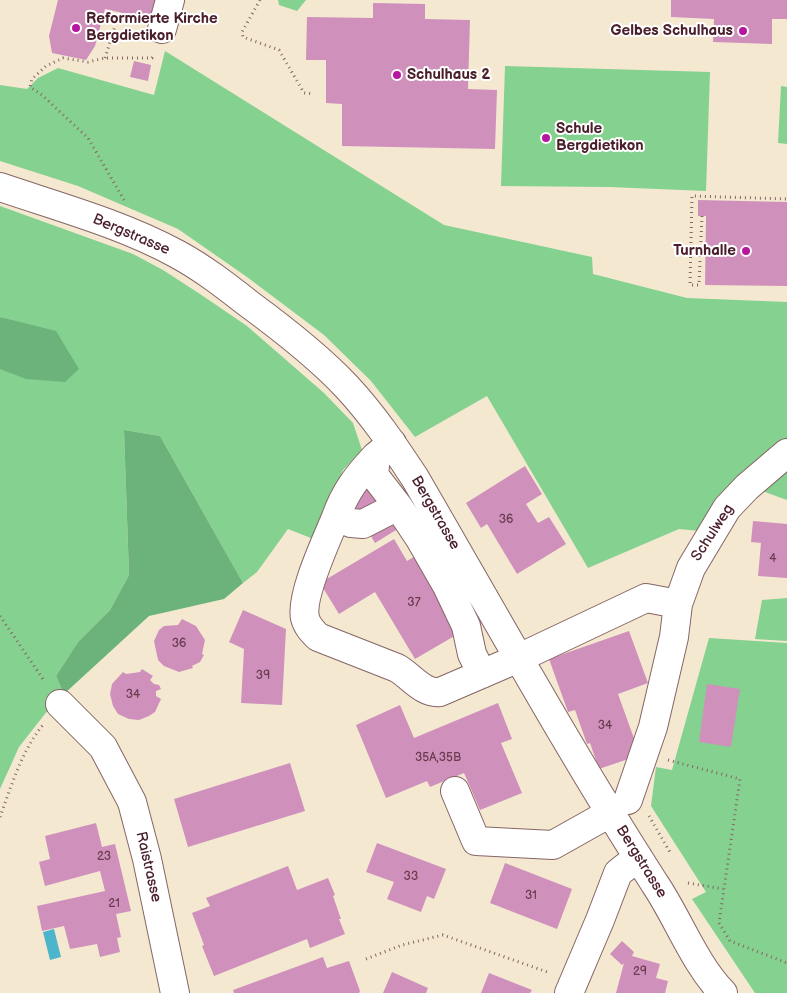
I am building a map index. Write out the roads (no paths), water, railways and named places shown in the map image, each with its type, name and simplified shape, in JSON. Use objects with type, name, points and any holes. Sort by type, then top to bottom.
[{"type":"street","points":[[162,29],[170,0]]},
{"type":"street","name":"Bergstrasse","points":[[0,187],[125,230],[149,240],[196,265],[308,350],[342,382],[367,410],[384,450],[415,478],[519,658],[619,806],[638,857],[708,975],[723,993]]},
{"type":"street","points":[[384,450],[373,470],[375,479],[398,506],[420,539],[447,586],[466,626],[472,654],[482,674]]},
{"type":"street","points":[[384,450],[352,484],[345,495],[307,594],[304,616],[312,632],[318,636],[397,668],[423,688],[440,692],[519,658],[646,598],[678,604]]},
{"type":"street","name":"Schulweg","points":[[619,806],[646,749],[654,727],[674,637],[678,604],[691,568],[727,508],[747,487],[787,453]]},
{"type":"street","points":[[336,517],[351,523],[362,524],[398,506]]},
{"type":"street","name":"Raistrasse","points":[[60,704],[103,747],[132,802],[148,859],[175,993]]},
{"type":"street","points":[[455,791],[476,840],[553,845],[619,806]]},
{"type":"street","points":[[571,987],[618,873],[638,857]]},
{"type":"water","points":[[54,929],[61,957],[50,960],[43,932]]},
{"type":"place","name":"Reformierte Kirche Bergdietikon","points":[[76,28]]},
{"type":"place","name":"Gelbes Schulhaus","points":[[743,31]]},
{"type":"place","name":"Schulhaus 2","points":[[397,75]]},
{"type":"place","name":"Schule Bergdietikon","points":[[546,138]]},
{"type":"place","name":"Turnhalle","points":[[746,251]]}]
